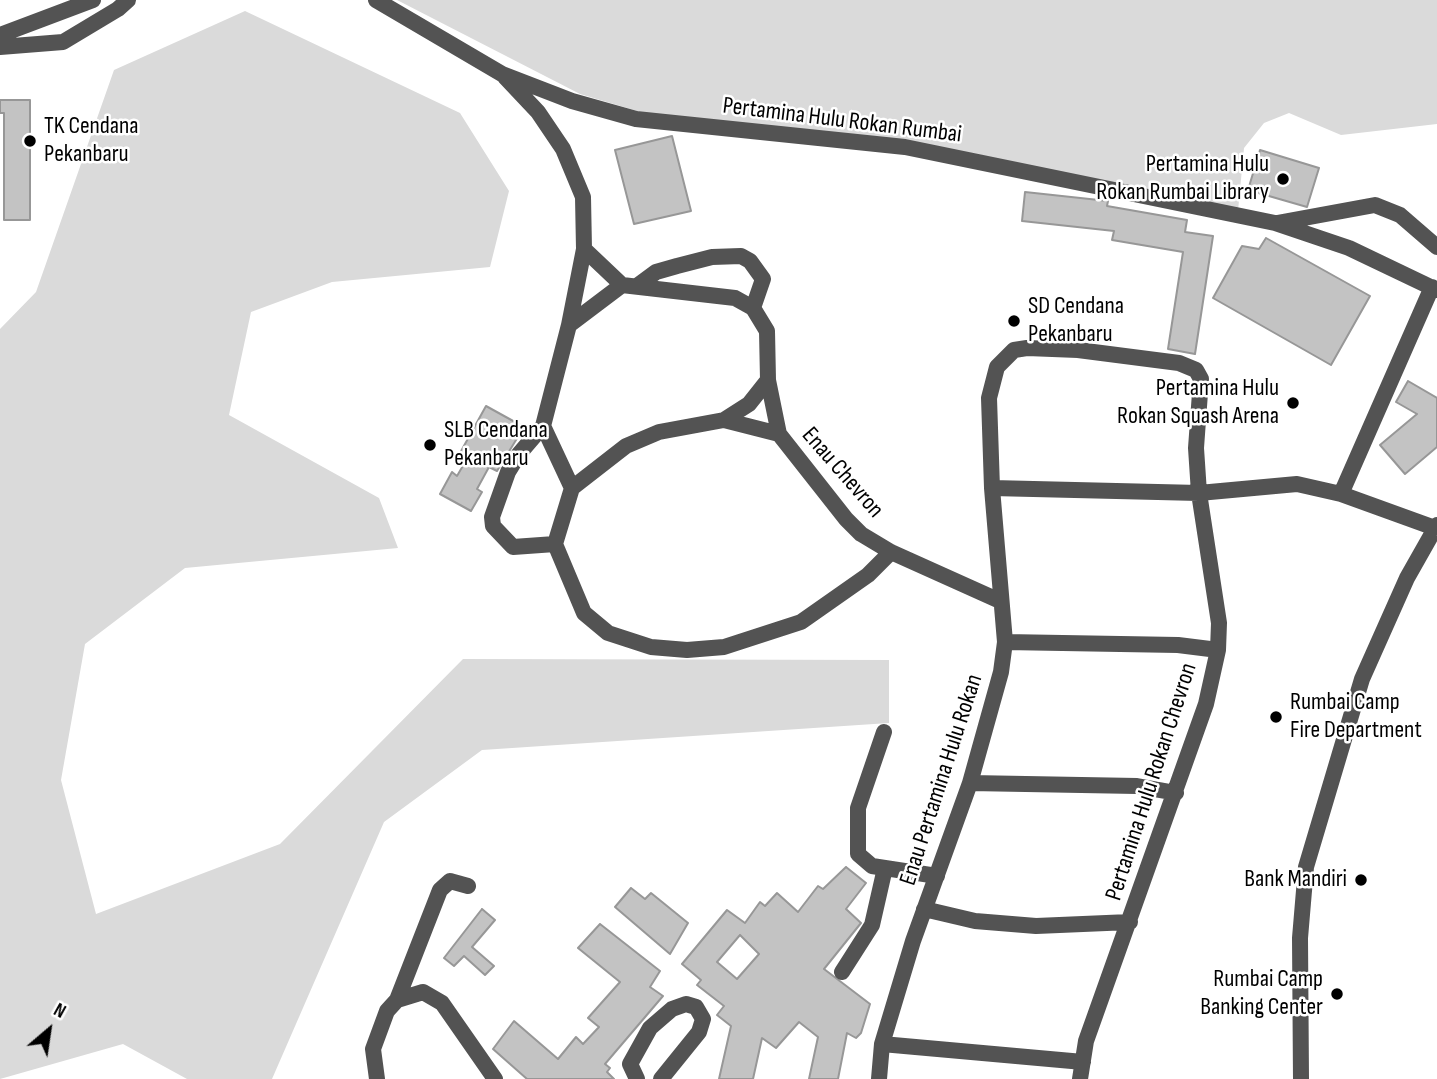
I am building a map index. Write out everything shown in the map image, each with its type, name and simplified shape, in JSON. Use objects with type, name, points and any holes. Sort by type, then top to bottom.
[{"type":"street","points":[[0,35],[93,0]]},
{"type":"street","points":[[0,47],[63,42],[118,9],[128,0]]},
{"type":"street","name":"Pertamina Hulu Rokan Rumbai","points":[[376,0],[502,74],[572,101],[636,119],[905,147],[1275,223],[1349,248],[1435,289]]},
{"type":"street","points":[[502,74],[538,113],[563,149],[583,197],[584,248],[569,325],[543,426],[519,454],[508,472],[492,517],[493,526],[513,547],[555,544]]},
{"type":"street","points":[[1275,223],[1375,205],[1401,215],[1437,247]]},
{"type":"street","points":[[569,325],[629,286],[656,272],[712,257],[741,256],[750,261],[763,279],[753,308],[735,298],[629,286],[584,248]]},
{"type":"street","points":[[1342,494],[1435,289]]},
{"type":"street","name":"Enau Chevron","points":[[753,308],[767,331],[768,380],[779,434],[846,519],[861,534],[891,552],[1000,601]]},
{"type":"street","name":"Pertamina Hulu Rokan Chevron","points":[[992,488],[988,416],[993,377],[1004,357],[1027,348],[1168,360],[1196,370],[1201,379],[1196,448],[1199,493],[1219,623],[1218,650],[1206,704],[1176,793],[1086,1041],[1080,1079]]},
{"type":"street","points":[[768,380],[750,404],[724,420],[659,432],[626,446],[572,488],[555,544],[574,596],[584,613],[608,633],[650,647],[687,650],[723,647],[801,622],[868,575],[891,552]]},
{"type":"street","points":[[724,420],[779,434]]},
{"type":"street","points":[[543,426],[572,488]]},
{"type":"street","points":[[992,488],[1199,493],[1297,484],[1342,494],[1436,527],[1432,548],[1407,578],[1362,679],[1306,867],[1300,938],[1301,1079]]},
{"type":"street","name":"Enau Pertamina Hulu Rokan","points":[[879,1079],[882,1044],[924,909],[970,783],[994,701],[1005,642],[992,488]]},
{"type":"street","points":[[1005,642],[1178,645],[1218,650]]},
{"type":"street","points":[[884,732],[858,808],[858,854],[872,866],[937,876]]},
{"type":"street","points":[[970,783],[1124,786],[1176,793]]},
{"type":"street","points":[[842,972],[872,925],[885,869]]},
{"type":"street","points":[[377,1079],[373,1049],[387,1011],[397,1000],[440,890],[450,881],[457,880],[468,886]]},
{"type":"street","points":[[924,909],[975,921],[1036,926],[1130,922]]},
{"type":"street","points":[[397,1000],[422,992],[442,1003],[495,1079]]},
{"type":"street","points":[[637,1079],[630,1064],[650,1028],[672,1009],[686,1004],[696,1007],[703,1019],[699,1032],[661,1079]]},
{"type":"street","points":[[882,1044],[1083,1062]]},
{"type":"shaded area","points":[[397,0],[1437,0],[1437,124],[1341,135],[1289,113],[1264,123],[1244,148],[1238,211],[1163,191],[644,113],[580,94]]},
{"type":"shaded area","points":[[245,11],[460,113],[509,191],[490,267],[332,282],[251,312],[229,415],[379,498],[398,548],[185,568],[85,644],[61,780],[96,914],[280,844],[463,659],[889,660],[889,723],[482,750],[384,822],[272,1079],[187,1079],[123,1044],[0,1079],[0,329],[36,292],[114,70]]},
{"type":"building","points":[[0,100],[30,100],[30,220],[4,220],[4,113],[0,113]]},
{"type":"building","points":[[672,136],[691,211],[634,224],[615,150]]},
{"type":"building","name":"Pertamina Hulu Rokan Rumbai Library","points":[[1260,150],[1319,168],[1307,207],[1248,190]]},
{"type":"building","points":[[1025,192],[1108,201],[1107,206],[1187,220],[1185,232],[1213,236],[1195,354],[1168,349],[1183,252],[1112,240],[1114,231],[1022,221]]},
{"type":"building","points":[[1266,238],[1370,296],[1331,365],[1213,298],[1242,246],[1259,249]]},
{"type":"building","points":[[1408,381],[1437,398],[1437,447],[1405,474],[1380,445],[1417,414],[1396,402]]},
{"type":"building","name":"SLB Cendana Pekanbaru","points":[[486,406],[524,427],[497,471],[489,467],[477,489],[482,492],[471,511],[440,494],[452,472],[457,476],[468,457],[460,453]]},
{"type":"building","points":[[846,867],[866,883],[846,909],[861,923],[824,969],[870,1004],[861,1033],[856,1038],[847,1033],[838,1079],[809,1079],[818,1037],[799,1022],[776,1048],[762,1038],[753,1079],[719,1079],[731,1026],[717,1015],[724,1006],[697,985],[701,980],[682,964],[727,910],[745,923],[760,902],[765,906],[777,893],[798,912],[818,886],[823,889]],"holes":[[[740,935],[759,954],[737,979],[717,962]]]},
{"type":"building","points":[[631,888],[645,899],[651,893],[688,923],[670,954],[615,907]]},
{"type":"building","points":[[482,909],[495,920],[472,947],[494,966],[485,975],[464,956],[454,966],[444,958]]},
{"type":"building","points":[[600,924],[660,971],[650,987],[663,996],[605,1064],[610,1068],[607,1072],[614,1079],[527,1079],[493,1049],[514,1021],[558,1059],[576,1037],[583,1044],[599,1027],[588,1018],[620,982],[578,948]]},
{"type":"place","name":"TK Cendana Pekanbaru","points":[[30,141]]},
{"type":"place","name":"Pertamina Hulu Rokan Rumbai Library","points":[[1283,179]]},
{"type":"place","name":"SD Cendana Pekanbaru","points":[[1014,321]]},
{"type":"place","name":"Pertamina Hulu Rokan Squash Arena","points":[[1293,403]]},
{"type":"place","name":"SLB Cendana Pekanbaru","points":[[430,445]]},
{"type":"place","name":"Rumbai Camp Fire Department","points":[[1276,717]]},
{"type":"place","name":"Bank Mandiri","points":[[1361,880]]},
{"type":"place","name":"Rumbai Camp Banking Center","points":[[1337,994]]}]
